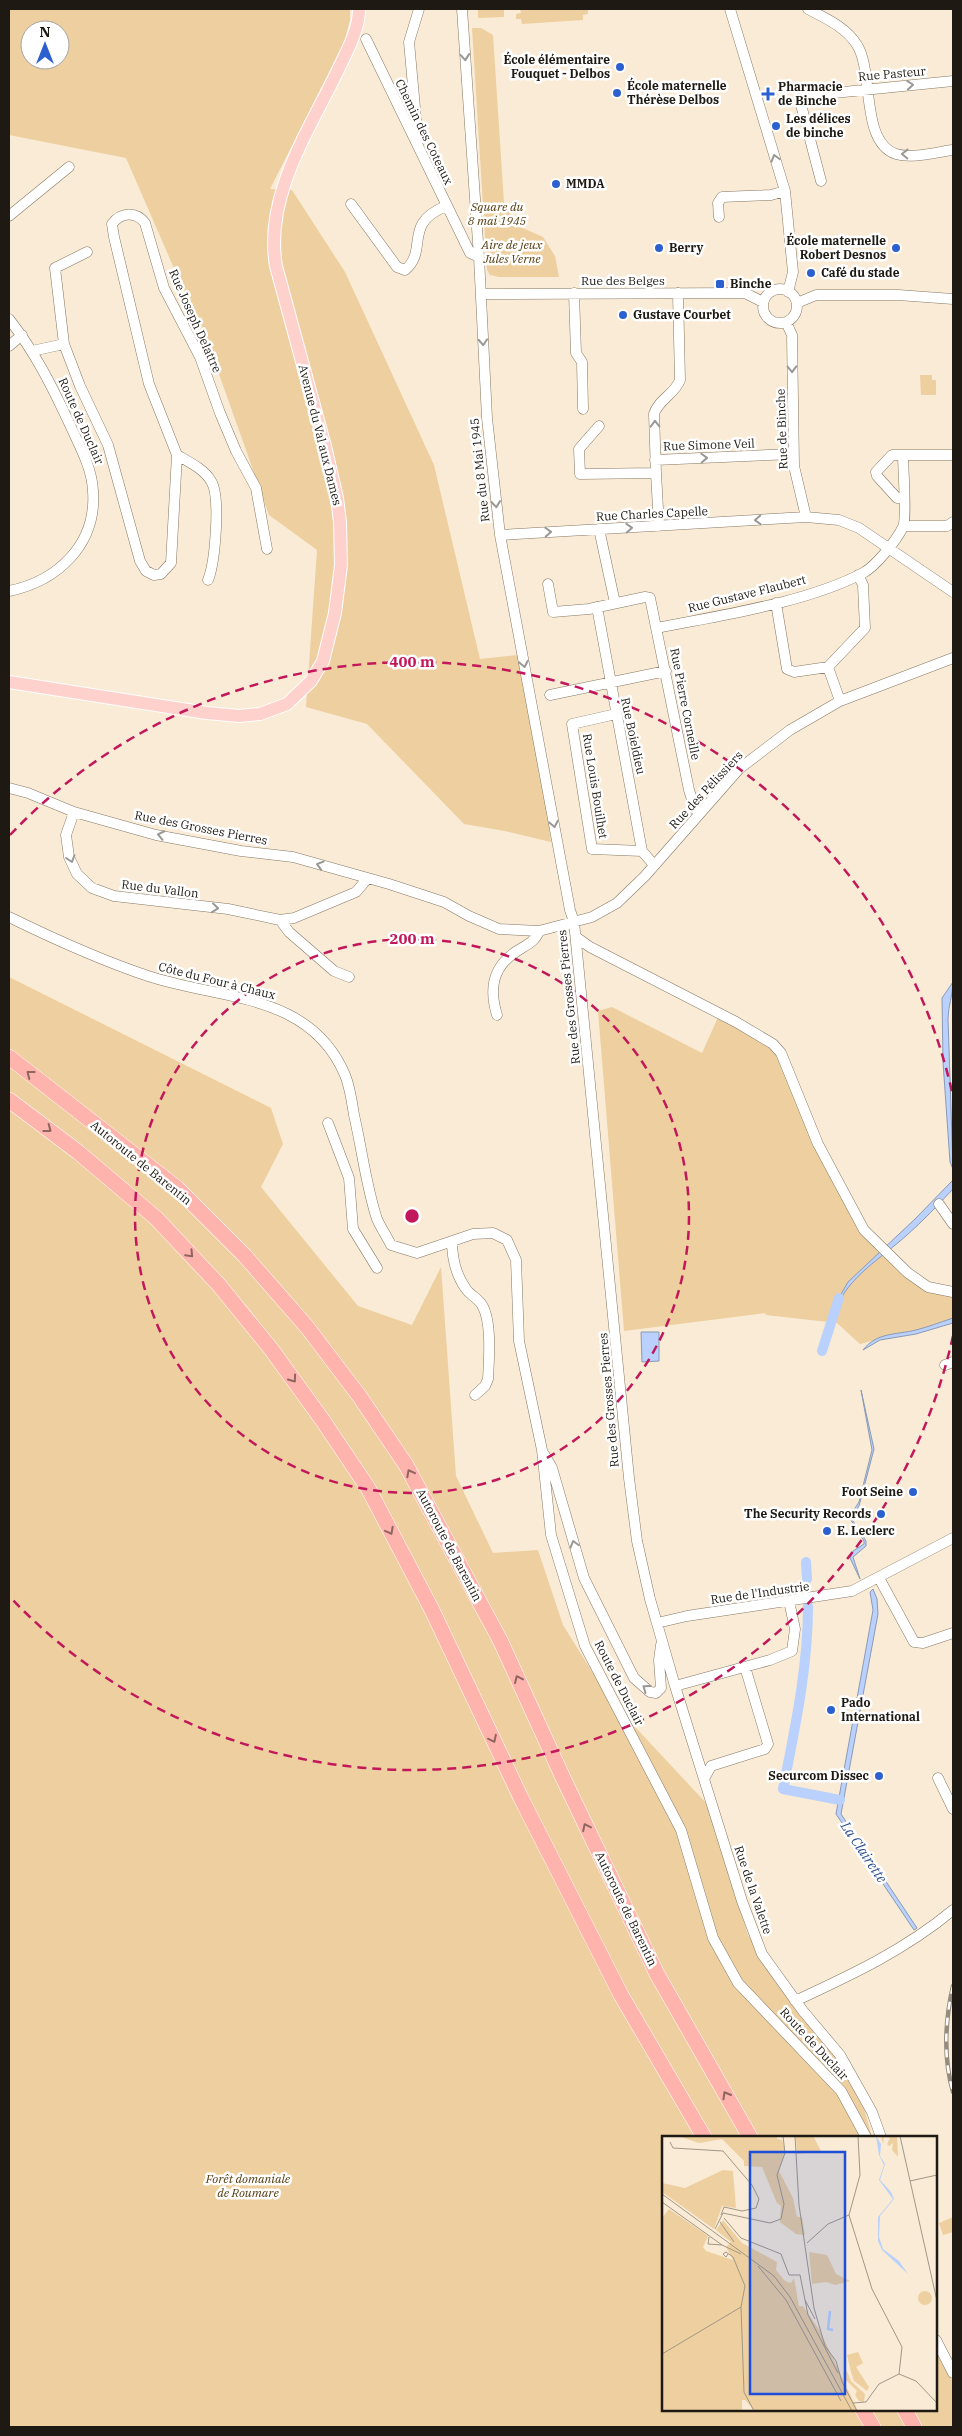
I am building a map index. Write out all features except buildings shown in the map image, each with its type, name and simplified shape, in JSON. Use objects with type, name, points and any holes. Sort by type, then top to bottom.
[{"type":"highway","name":"Autoroute de Barentin","points":[[9,1057],[178,1188],[251,1263],[307,1327],[360,1397],[406,1465],[500,1640],[569,1791],[657,1974],[749,2136]]},
{"type":"highway","points":[[9,1100],[78,1152],[156,1218],[219,1285],[321,1418],[368,1488],[432,1610],[521,1798],[621,1995],[703,2136]]},
{"type":"highway","points":[[864,2411],[873,2427]]},
{"type":"highway","points":[[905,2411],[914,2427]]},
{"type":"main road","name":"Avenue du Val aux Dames","points":[[9,682],[207,713],[249,716],[274,709],[292,700],[311,681],[323,661],[331,634],[340,584],[341,546],[337,498],[276,266],[273,233],[283,187],[350,43],[362,32],[359,9]]},
{"type":"street","points":[[418,9],[409,42],[418,150]]},
{"type":"street","name":"Rue du 8 Mai 1945","points":[[462,9],[479,257],[487,418],[500,535],[569,905],[574,922]]},
{"type":"street","points":[[730,9],[785,192],[793,272],[788,292]]},
{"type":"street","points":[[808,9],[832,22],[857,45],[868,89],[874,131],[882,145],[896,154],[953,150]]},
{"type":"street","name":"Chemin des Coteaux","points":[[362,32],[470,253],[479,257]]},
{"type":"street","name":"Rue Pasteur","points":[[821,182],[800,98],[804,96],[953,81]]},
{"type":"street","points":[[9,216],[69,167]]},
{"type":"street","points":[[719,217],[718,204],[722,197],[771,195],[785,192]]},
{"type":"street","points":[[350,204],[397,267],[405,270],[411,265],[423,220],[431,212],[446,206]]},
{"type":"street","name":"Rue Joseph Delattre","points":[[87,252],[55,268],[64,344],[80,386],[108,445],[140,560],[146,571],[154,575],[161,574],[171,563],[177,455],[149,384],[114,237],[112,224],[117,217],[127,214],[141,218],[145,223],[164,288],[174,311],[200,357],[236,451],[256,488],[267,549]]},
{"type":"street","points":[[774,290],[788,292],[796,303],[794,316],[781,323],[769,320],[763,312],[763,302],[766,297],[774,290]]},
{"type":"street","points":[[574,293],[576,352],[582,362],[583,410]]},
{"type":"street","points":[[659,526],[655,460],[656,408],[677,389],[680,380],[678,293]]},
{"type":"street","name":"Rue des Belges","points":[[481,294],[745,293],[763,302]]},
{"type":"street","points":[[796,303],[816,295],[898,295],[953,299]]},
{"type":"street","name":"Route de Duclair","points":[[9,319],[13,340],[32,351],[43,367],[84,454],[91,477],[93,503],[83,539],[64,565],[38,582],[9,591]]},
{"type":"street","name":"Rue de Binche","points":[[786,322],[792,335],[794,466],[806,517]]},
{"type":"street","points":[[32,351],[64,344]]},
{"type":"street","points":[[599,426],[579,449],[580,474],[656,473]]},
{"type":"street","name":"Rue Simone Veil","points":[[655,460],[793,454]]},
{"type":"street","points":[[177,455],[204,472],[216,492],[213,567],[208,580]]},
{"type":"street","points":[[903,498],[897,498],[876,476],[876,472],[892,455],[953,455]]},
{"type":"street","points":[[903,455],[904,526],[947,526],[953,522]]},
{"type":"street","points":[[806,517],[839,520],[859,528],[953,592]]},
{"type":"street","name":"Rue Charles Capelle","points":[[500,535],[806,517]]},
{"type":"street","name":"Rue Gustave Flaubert","points":[[657,628],[776,603],[843,582],[858,575],[877,562],[904,526]]},
{"type":"street","points":[[548,584],[553,612],[597,608],[615,603],[599,529]]},
{"type":"street","points":[[776,603],[787,669],[794,672],[828,667],[865,628],[863,585],[858,575]]},
{"type":"street","name":"Rue Pierre Corneille","points":[[615,603],[650,598],[689,790],[695,810],[699,813]]},
{"type":"street","name":"Rue Boieldieu","points":[[597,608],[609,682],[642,851],[654,865]]},
{"type":"street","name":"Rue des Pélissiers","points":[[574,922],[596,916],[617,903],[654,865],[728,781],[753,757],[796,727],[840,701],[953,658]]},
{"type":"street","points":[[828,667],[840,701]]},
{"type":"street","points":[[550,695],[666,671]]},
{"type":"street","name":"Rue Louis Bouilhet","points":[[616,714],[572,724],[592,849],[642,851]]},
{"type":"street","name":"Rue des Grosses Pierres","points":[[9,788],[28,793],[74,812],[156,835],[241,852],[293,857],[444,902],[469,916],[499,929],[539,931],[574,922],[629,1478],[637,1541],[657,1623]]},
{"type":"street","name":"Rue du Vallon","points":[[74,812],[66,835],[69,858],[77,874],[92,888],[114,896],[228,909],[280,920],[294,918],[356,892],[367,879]]},
{"type":"street","name":"Côte du Four à Chaux","points":[[9,917],[105,962],[151,977],[278,1009],[316,1032],[331,1048],[346,1076],[378,1220],[391,1245],[418,1253],[450,1241]]},
{"type":"street","points":[[280,920],[289,932],[334,971],[349,977]]},
{"type":"street","points":[[497,1015],[491,995],[496,972],[502,962],[534,940],[539,931]]},
{"type":"street","points":[[576,937],[590,947],[736,1022],[774,1044],[781,1053],[818,1144],[864,1230],[908,1273],[928,1287],[953,1292]]},
{"type":"street","points":[[328,1123],[349,1178],[353,1228],[377,1268]]},
{"type":"street","points":[[349,1178],[367,1176]]},
{"type":"street","points":[[939,1204],[953,1224]]},
{"type":"street","name":"Route de Duclair","points":[[450,1241],[473,1234],[492,1233],[507,1240],[516,1260],[519,1341],[542,1450],[551,1535],[585,1646],[681,1830],[713,1938],[738,1983],[842,2091],[865,2136]]},
{"type":"street","points":[[450,1241],[458,1274],[466,1289],[483,1306],[487,1326],[488,1379],[485,1386],[475,1395]]},
{"type":"street","points":[[542,1450],[552,1468],[584,1578],[634,1678],[650,1692],[656,1694],[661,1688],[659,1660],[662,1641]]},
{"type":"street","name":"Rue de l'Industrie","points":[[657,1623],[687,1616],[852,1591],[953,1538]]},
{"type":"street","points":[[879,1578],[914,1642],[923,1643],[953,1633]]},
{"type":"street","points":[[675,1686],[745,1667],[792,1651],[795,1629],[789,1601]]},
{"type":"street","name":"Rue de la Valette","points":[[657,1623],[742,1902],[762,1954],[795,2001],[840,2055],[872,2112],[881,2136]]},
{"type":"street","points":[[704,1779],[711,1766],[765,1749],[768,1744],[745,1667]]},
{"type":"street","points":[[938,1778],[953,1809]]},
{"type":"street","points":[[795,2001],[892,1954],[928,1931],[953,1910]]},
{"type":"street","points":[[937,2342],[953,2373]]},
{"type":"green space","points":[[9,9],[350,9],[350,20],[344,43],[270,189],[292,190],[345,272],[434,465],[480,659],[527,654],[551,842],[464,824],[367,724],[306,707],[317,550],[269,515],[214,360],[126,158],[9,135]]},
{"type":"green space","points":[[478,9],[504,9],[504,17],[478,18]]},
{"type":"green space","points":[[520,9],[588,9],[588,14],[583,15],[583,20],[522,24],[521,19],[516,19],[516,14],[521,13]]},
{"type":"green space","points":[[472,28],[481,28],[493,35],[504,203],[518,226],[543,237],[555,256],[559,277],[499,277],[490,275],[487,270]]},
{"type":"green space","points":[[920,375],[932,375],[932,380],[936,380],[936,395],[921,395]]},
{"type":"green space","name":"Forêt domaniale de Roumare","points":[[9,977],[271,1108],[283,1144],[261,1187],[358,1306],[412,1325],[441,1267],[456,1476],[493,1553],[538,1550],[563,1625],[609,1699],[707,1804],[748,1935],[858,2087],[872,2136],[662,2136],[662,2411],[937,2411],[937,2354],[953,2382],[953,2427],[9,2427]]},
{"type":"green space","points":[[612,1007],[702,1053],[720,1013],[773,1044],[818,1144],[864,1230],[908,1273],[953,1292],[953,1320],[914,1333],[890,1336],[860,1344],[837,1323],[766,1315],[765,1313],[624,1331],[598,1011]]},
{"type":"green space","points":[[953,2217],[953,2232],[943,2235],[939,2223]]},
{"type":"water","points":[[953,982],[948,1019],[953,1169],[950,1162],[943,1062],[942,998]]},
{"type":"water","points":[[953,1180],[953,1189],[913,1230],[866,1269],[848,1288],[836,1310],[833,1308],[848,1282]]},
{"type":"water","points":[[953,1318],[953,1323],[916,1334],[880,1340],[863,1350],[868,1344],[881,1337],[916,1330]]},
{"type":"water","points":[[641,1332],[659,1332],[659,1361],[642,1362]]},
{"type":"water","points":[[861,1390],[874,1449],[859,1506],[851,1518],[866,1541],[866,1546],[853,1557],[860,1579],[850,1558],[853,1551],[864,1544],[864,1541],[849,1517],[859,1502],[872,1450]]},
{"type":"water","name":"La Clairette","points":[[873,1589],[877,1599],[878,1614],[841,1814],[917,1928],[914,1930],[836,1814],[873,1610],[870,1592]]},
{"type":"waterway","points":[[822,1351],[839,1298]]},
{"type":"waterway","points":[[806,1562],[807,1579]]},
{"type":"waterway","points":[[808,1606],[803,1675],[783,1789],[840,1800]]},
{"type":"railway","points":[[953,1986],[948,2012],[946,2039],[946,2052],[953,2092]]},
{"type":"place","name":"École élémentaire Fouquet - Delbos","points":[[620,67]]},
{"type":"place","name":"École maternelle Thérèse Delbos","points":[[617,93]]},
{"type":"place","name":"Pharmacie de Binche","points":[[768,94]]},
{"type":"place","name":"Les délices de binche","points":[[776,126]]},
{"type":"place","name":"MMDA","points":[[556,184]]},
{"type":"place","name":"Berry","points":[[659,248]]},
{"type":"place","name":"École maternelle Robert Desnos","points":[[896,248]]},
{"type":"place","name":"Café du stade","points":[[811,273]]},
{"type":"place","name":"Binche","points":[[720,284]]},
{"type":"place","name":"Gustave Courbet","points":[[623,315]]},
{"type":"place","name":"Foot Seine","points":[[913,1492]]},
{"type":"place","name":"The Security Records","points":[[881,1514]]},
{"type":"place","name":"E. Leclerc","points":[[827,1531]]},
{"type":"place","name":"Pado International","points":[[831,1710]]},
{"type":"place","name":"Securcom Dissec","points":[[879,1776]]},
{"type":"park label","name":"Square du 8 mai 1945","points":[[497,214]]},
{"type":"park label","name":"Aire de jeux Jules Verne","points":[[512,252]]}]
